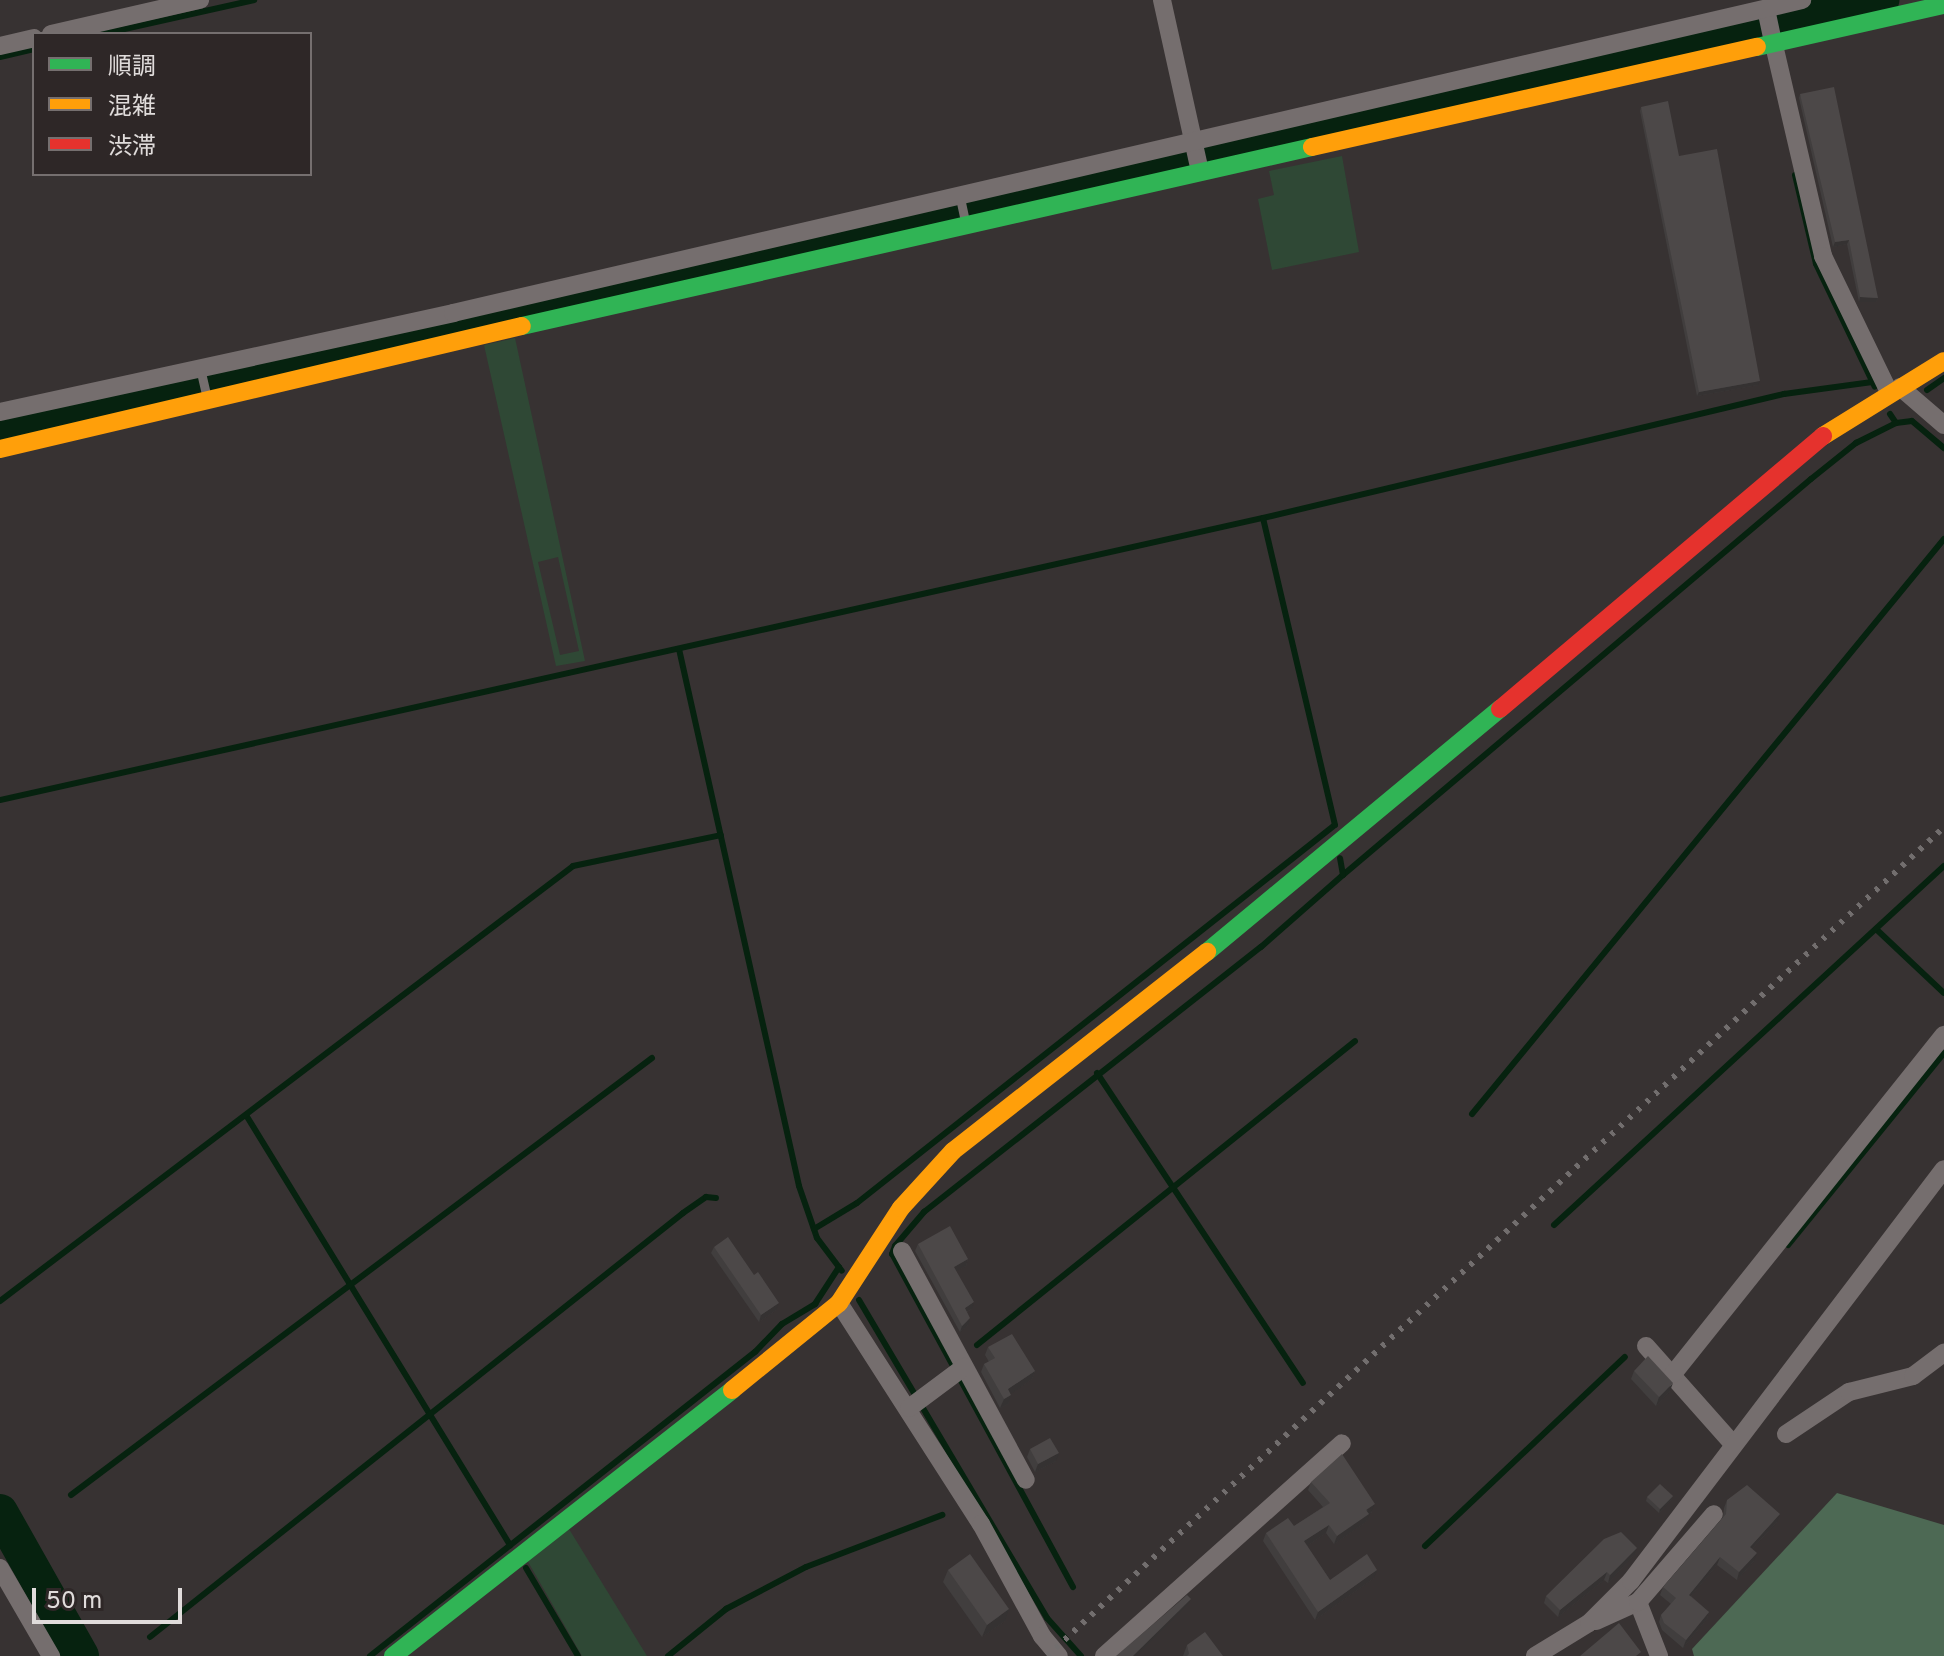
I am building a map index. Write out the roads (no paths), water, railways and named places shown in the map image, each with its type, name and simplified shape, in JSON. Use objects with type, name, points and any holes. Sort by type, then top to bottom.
[{"type":"street","points":[[60,32],[200,0]]},
{"type":"street","points":[[1162,0],[1197,158]]},
{"type":"street","points":[[0,449],[207,396],[966,224],[1197,158],[1767,12],[1802,0]]},
{"type":"street","points":[[0,412],[200,371],[960,197],[1197,158],[1944,5]]},
{"type":"street","points":[[1767,12],[1823,256],[1895,390],[1944,425]]},
{"type":"street","points":[[0,46],[32,38]]},
{"type":"street","points":[[393,1656],[839,1303],[901,1208],[953,1151],[1266,906],[1830,430],[1944,361]]},
{"type":"street","points":[[1673,1374],[1944,1035]]},
{"type":"street","points":[[1589,1623],[1631,1581],[1944,1169]]},
{"type":"street","points":[[902,1251],[959,1371],[1026,1480]]},
{"type":"street","points":[[839,1303],[916,1403],[1059,1656]]},
{"type":"street","points":[[1646,1346],[1733,1444]]},
{"type":"street","points":[[1786,1434],[1849,1392],[1913,1376],[1944,1353]]},
{"type":"street","points":[[916,1403],[959,1371]]},
{"type":"street","points":[[1104,1656],[1342,1443]]},
{"type":"street","points":[[1538,1655],[1589,1623],[1638,1602],[1714,1514]]},
{"type":"street","points":[[0,1568],[51,1656]]},
{"type":"street","points":[[1638,1602],[1659,1656]]},
{"type":"lane","points":[[960,197],[966,224]]},
{"type":"lane","points":[[200,371],[207,396]]},
{"type":"waterway","points":[[111,32],[254,0]]},
{"type":"waterway","points":[[0,430],[1881,0]]},
{"type":"waterway","points":[[0,57],[32,49]]},
{"type":"waterway","points":[[1795,175],[1816,264],[1875,387]]},
{"type":"waterway","points":[[1927,390],[1944,378]]},
{"type":"waterway","points":[[0,800],[1263,518],[1784,394],[1872,382]]},
{"type":"waterway","points":[[1890,414],[1896,423],[1912,421],[1944,448]]},
{"type":"waterway","points":[[1343,875],[1811,479],[1856,443],[1896,423]]},
{"type":"waterway","points":[[814,1229],[857,1203],[1335,825],[1263,518]]},
{"type":"waterway","points":[[1472,1114],[1944,539]]},
{"type":"waterway","points":[[679,649],[799,1186],[817,1238],[842,1271]]},
{"type":"waterway","points":[[0,1301],[573,866],[721,835]]},
{"type":"waterway","points":[[1073,1587],[892,1254],[895,1246],[924,1212],[1261,947],[1343,875],[1340,858]]},
{"type":"waterway","points":[[1554,1225],[1944,866]]},
{"type":"waterway","points":[[1876,929],[1944,993]]},
{"type":"waterway","points":[[977,1345],[1355,1041]]},
{"type":"waterway","points":[[1788,1245],[1944,1053]]},
{"type":"waterway","points":[[71,1495],[652,1058]]},
{"type":"waterway","points":[[1097,1073],[1303,1383]]},
{"type":"waterway","points":[[246,1115],[510,1545]]},
{"type":"waterway","points":[[150,1637],[683,1213],[706,1197],[716,1198]]},
{"type":"waterway","points":[[370,1656],[755,1352],[782,1324],[815,1304],[839,1267]]},
{"type":"waterway","points":[[859,1300],[1047,1618],[1081,1656]]},
{"type":"waterway","points":[[1425,1546],[1625,1357]]},
{"type":"waterway","points":[[0,1512],[81,1656]]},
{"type":"waterway","points":[[668,1656],[726,1609],[806,1567],[942,1515]]},
{"type":"waterway","points":[[526,1568],[578,1656]]},
{"type":"railway","points":[[1047,1656],[1944,827]]}]
